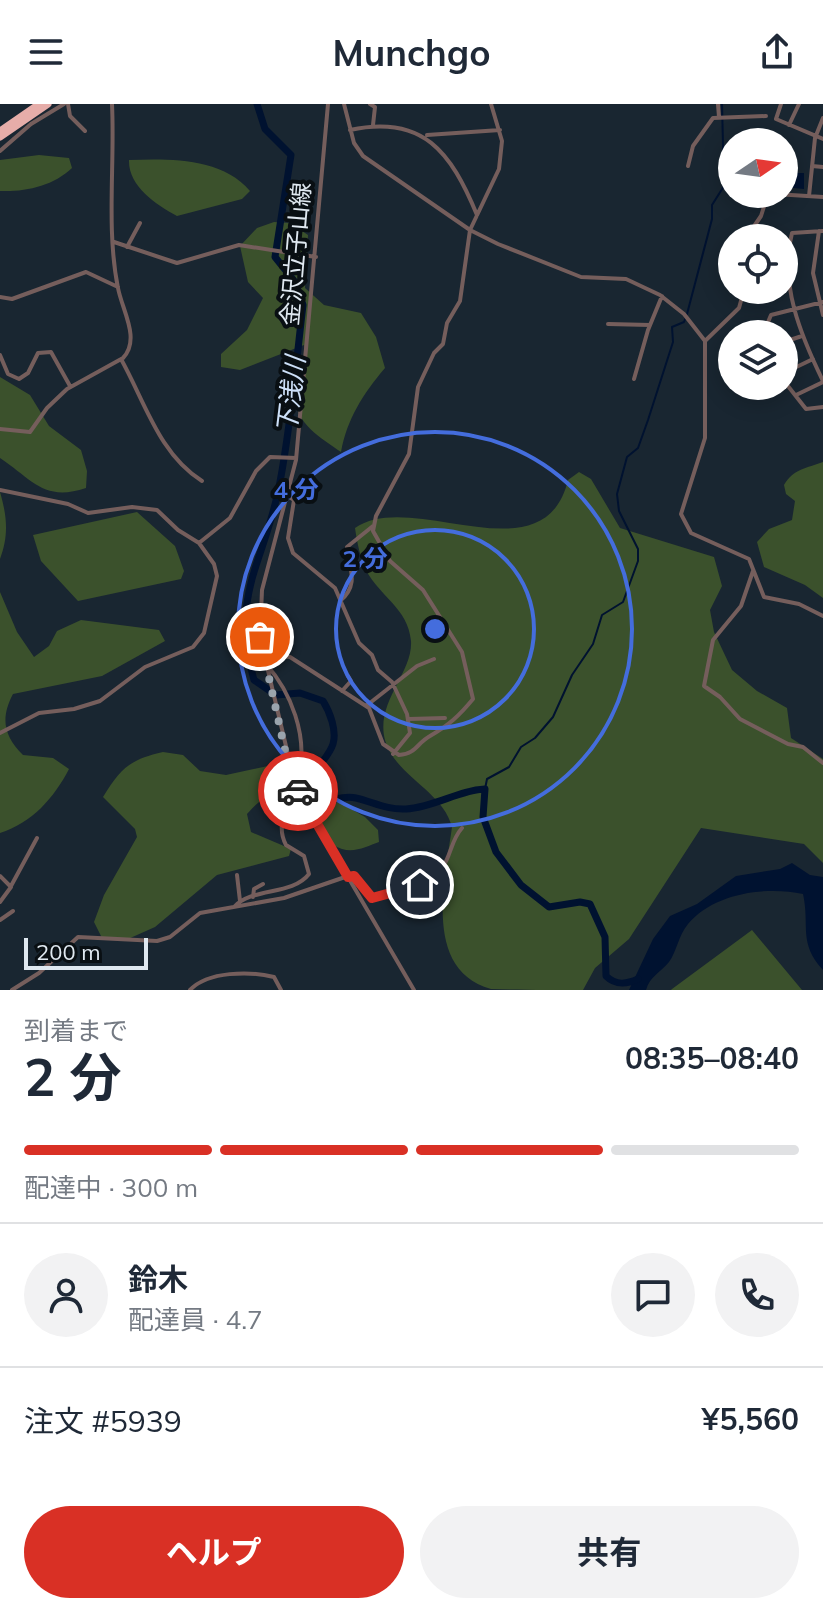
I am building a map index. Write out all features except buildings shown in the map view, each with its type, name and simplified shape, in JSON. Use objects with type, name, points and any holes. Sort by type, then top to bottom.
[{"type":"highway","points":[[0,131],[39,104]]},
{"type":"highway","points":[[0,137],[48,104]]},
{"type":"street","points":[[0,151],[31,124],[66,104],[70,116],[85,131]]},
{"type":"street","points":[[0,429],[30,432],[48,406],[70,386],[121,359],[129,349],[131,336],[118,287],[114,242],[112,104]]},
{"type":"street","name":"金沢立子山線","points":[[328,104],[296,458],[262,590],[263,655],[295,785],[414,990]]},
{"type":"street","points":[[355,104],[345,106],[350,130],[363,156],[470,230],[581,277],[626,279],[662,296],[684,314],[705,341],[705,438],[681,514],[691,533],[746,556],[764,597],[799,604],[823,616]]},
{"type":"street","points":[[373,125],[372,105],[382,104]]},
{"type":"street","points":[[340,601],[348,592],[354,571],[347,547],[374,526],[409,454],[418,387],[434,353],[443,344],[447,323],[460,301],[470,230],[499,169],[503,150],[491,104]]},
{"type":"street","points":[[718,104],[719,117]]},
{"type":"street","points":[[781,104],[776,119],[823,139]]},
{"type":"street","points":[[789,125],[799,104]]},
{"type":"street","points":[[688,166],[693,146],[710,120],[766,116]]},
{"type":"street","points":[[809,196],[815,138],[823,118]]},
{"type":"street","points":[[350,130],[373,125],[388,125],[426,135],[500,130]]},
{"type":"street","points":[[426,135],[460,179],[477,215]]},
{"type":"street","points":[[812,166],[823,167]]},
{"type":"street","points":[[798,195],[823,197]]},
{"type":"street","points":[[127,247],[140,223]]},
{"type":"street","points":[[798,394],[823,382],[802,336],[789,283],[788,248],[792,233],[821,231],[813,273],[823,315]]},
{"type":"street","points":[[114,242],[177,263],[239,245],[316,257]]},
{"type":"street","points":[[0,297],[12,299],[86,272],[118,287]]},
{"type":"street","points":[[634,379],[662,296]]},
{"type":"street","points":[[769,320],[771,315],[822,303]]},
{"type":"street","points":[[705,341],[740,304]]},
{"type":"street","points":[[608,324],[650,325]]},
{"type":"street","points":[[798,337],[802,336]]},
{"type":"street","points":[[0,355],[8,374],[19,379],[28,373],[38,353],[51,352],[70,386]]},
{"type":"street","points":[[121,359],[163,442],[190,473],[202,481]]},
{"type":"street","points":[[798,366],[813,359]]},
{"type":"street","points":[[798,399],[806,409],[823,407]]},
{"type":"street","points":[[199,543],[205,534],[230,518],[256,471],[270,457],[296,458]]},
{"type":"street","points":[[0,490],[64,503],[88,513],[125,507],[151,508],[199,543],[214,564],[217,576],[204,633],[196,645],[145,667],[100,701],[74,709],[39,713],[0,733]]},
{"type":"street","points":[[288,496],[294,500],[288,538],[293,553],[330,582],[359,643],[370,651],[378,670],[393,685],[409,719],[410,733],[393,754]]},
{"type":"street","points":[[263,655],[290,657],[373,711],[379,738],[393,754],[411,754],[430,735],[445,730],[473,699],[462,652],[423,590],[382,550],[374,526]]},
{"type":"street","points":[[754,569],[741,606],[713,640],[704,686],[720,697],[740,719],[788,744],[803,747],[823,763]]},
{"type":"street","points":[[366,706],[417,666],[434,659]]},
{"type":"street","points":[[234,907],[240,901],[272,893],[309,877],[304,856],[286,845],[282,835],[286,804],[300,767],[298,722],[288,696],[264,663]]},
{"type":"street","points":[[342,691],[351,681],[348,676]]},
{"type":"street","points":[[409,719],[445,718]]},
{"type":"street","points":[[12,990],[39,973],[78,937],[157,941],[170,937],[200,913],[284,898],[354,876],[375,899],[420,885],[443,866],[451,843],[462,828]]},
{"type":"street","points":[[0,902],[37,838]]},
{"type":"street","points":[[237,875],[240,901]]},
{"type":"street","points":[[0,876],[11,886]]},
{"type":"street","points":[[253,897],[254,889],[263,884]]},
{"type":"street","points":[[0,920],[13,911]]},
{"type":"street","points":[[190,990],[210,977],[262,975],[274,977],[281,990]]},
{"type":"green space","points":[[39,155],[69,158],[72,168],[39,187],[0,191],[0,160]]},
{"type":"green space","points":[[129,160],[177,160],[210,166],[238,180],[250,191],[242,199],[177,216],[152,200],[138,186]]},
{"type":"green space","points":[[274,222],[290,223],[308,235],[305,288],[324,305],[361,313],[376,337],[385,368],[357,407],[341,452],[310,429],[299,414],[295,395],[304,345],[240,370],[221,367],[221,354],[247,330],[263,298],[248,282],[240,246],[257,228]]},
{"type":"green space","points":[[0,377],[30,395],[49,426],[81,450],[87,471],[86,488],[72,492],[49,490],[0,458]]},
{"type":"green space","points":[[823,462],[823,598],[805,585],[764,567],[757,542],[769,529],[792,520],[795,501],[786,494],[784,485],[788,480],[801,470]]},
{"type":"green space","points":[[579,472],[591,479],[620,528],[714,557],[722,586],[710,610],[714,632],[732,670],[757,691],[787,708],[791,738],[823,759],[823,863],[804,844],[701,828],[629,939],[595,968],[583,990],[491,989],[469,979],[455,963],[446,943],[443,896],[452,827],[447,814],[398,764],[385,740],[385,713],[406,665],[411,641],[405,620],[366,570],[355,528],[380,519],[409,518],[505,529],[533,524],[554,509],[568,480]]},
{"type":"green space","points":[[0,492],[6,526],[0,559]]},
{"type":"green space","points":[[137,512],[175,546],[184,571],[181,579],[78,601],[41,561],[33,535]]},
{"type":"green space","points":[[0,592],[17,632],[34,657],[49,646],[57,631],[81,620],[159,630],[165,641],[102,676],[13,694],[5,719],[8,734],[17,748],[23,755],[53,758],[69,769],[41,808],[22,823],[0,833]]},
{"type":"green space","points":[[163,752],[183,755],[200,771],[226,775],[277,764],[300,772],[313,787],[365,817],[378,830],[379,842],[357,850],[342,849],[330,842],[291,795],[280,792],[265,797],[247,814],[251,832],[291,849],[289,856],[217,875],[155,927],[128,939],[102,938],[94,922],[104,895],[137,837],[135,829],[103,797],[127,767],[142,758]]},
{"type":"green space","points":[[752,930],[802,990],[671,990],[672,989]]},
{"type":"water","points":[[798,173],[804,173],[804,189],[798,188]]},
{"type":"water","points":[[792,863],[810,875],[823,877],[823,970],[810,951],[803,894],[757,892],[726,899],[699,913],[688,924],[669,962],[646,990],[629,990],[653,939],[670,916],[697,904],[736,876],[780,869]]},
{"type":"waterway","name":"下浅川","points":[[257,104],[265,129],[291,155],[275,257],[295,282],[303,305],[280,482],[248,600],[247,649],[254,680],[276,695],[300,693],[326,705],[334,739],[330,752],[314,776],[317,791],[324,801],[352,797],[406,809],[485,789],[483,817],[496,852],[521,885],[549,907],[580,902],[590,904],[605,937],[606,976],[622,983],[638,979]]},
{"type":"waterway","points":[[485,789],[487,779],[509,767],[521,747],[535,738],[553,717],[572,675],[593,644],[602,615],[623,602],[638,561],[638,549],[619,511],[617,494],[627,457],[638,448],[648,420],[673,342],[672,327],[684,322],[687,314],[712,219],[712,205],[724,186],[722,104]]},
{"type":"way so far","points":[[260,637],[290,773],[298,791]]},
{"type":"route","points":[[298,791],[348,877],[354,876],[372,898],[420,885]]}]
